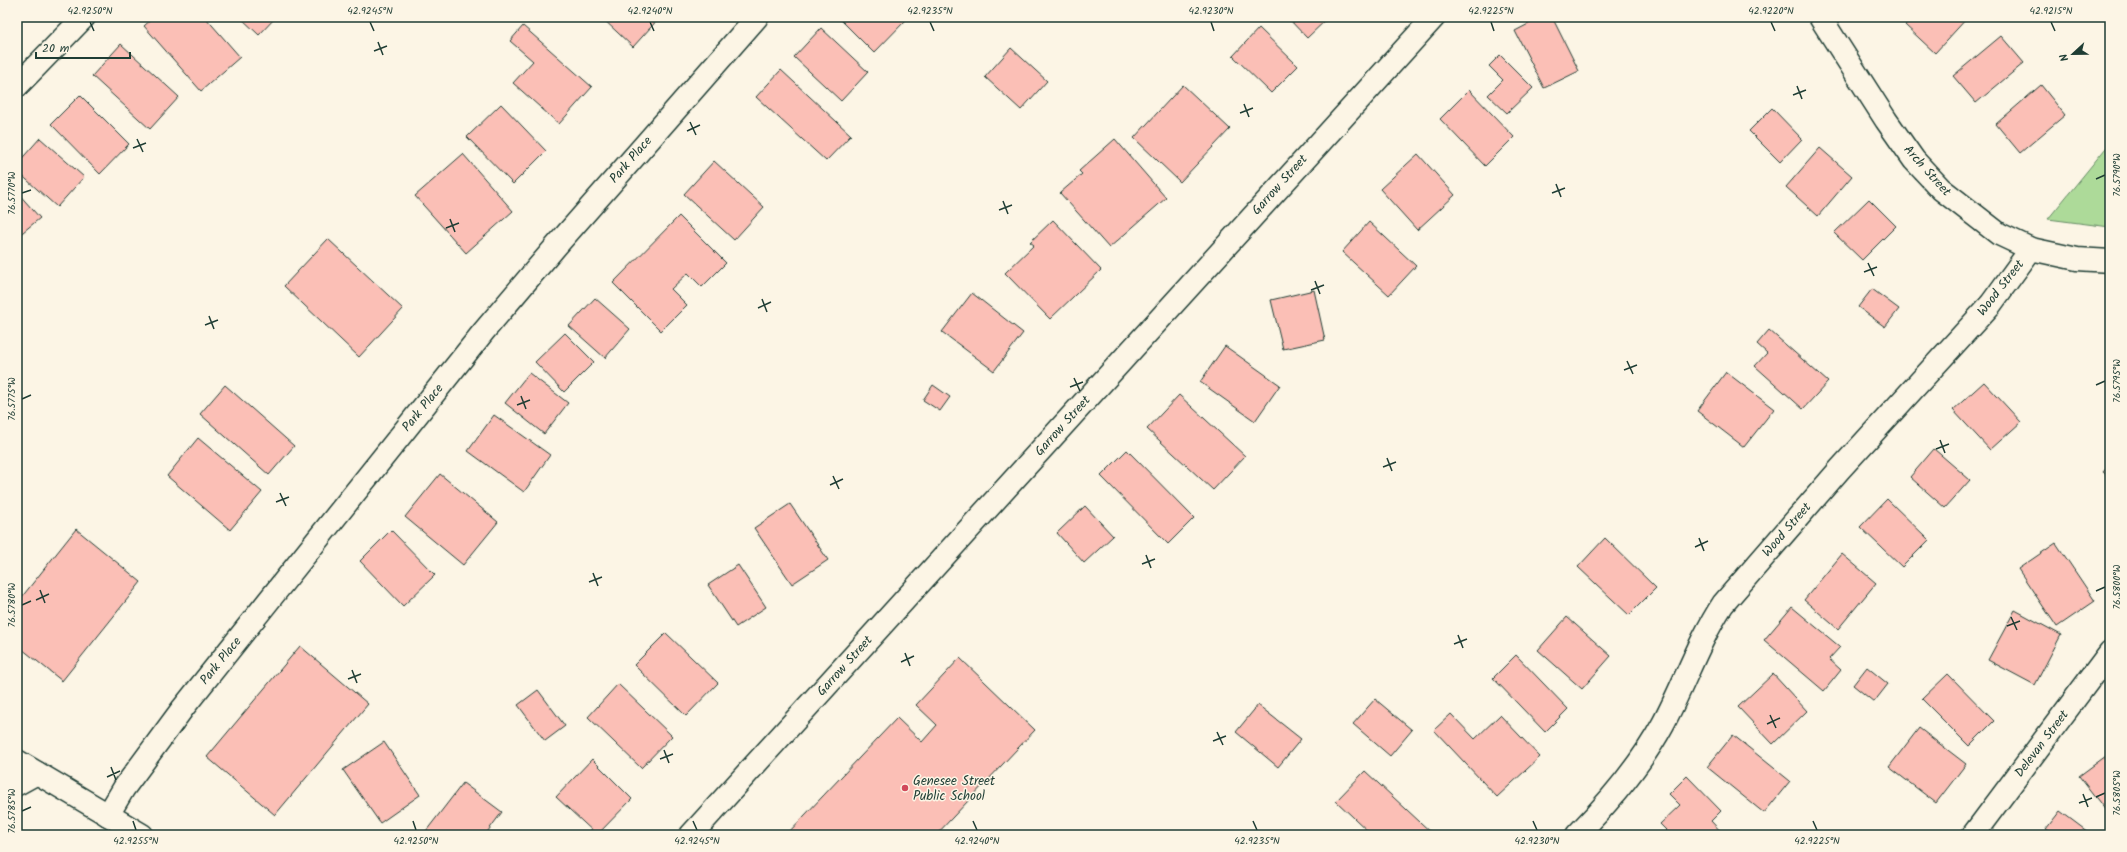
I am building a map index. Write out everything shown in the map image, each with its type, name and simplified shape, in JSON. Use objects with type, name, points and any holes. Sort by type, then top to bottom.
[{"type":"street","name":"Park Place","points":[[108,815],[124,788],[183,708],[484,331],[557,245],[757,17]]},
{"type":"street","name":"Garrow Street","points":[[691,835],[1434,17]]},
{"type":"street","name":"Arch Street","points":[[1820,17],[1886,120],[1914,160],[1941,189],[1999,234],[2031,249],[2077,259],[2110,261]]},
{"type":"street","points":[[17,86],[82,18]]},
{"type":"street","name":"Wood Street","points":[[1577,835],[1603,808],[1645,754],[1663,724],[1710,624],[1723,604],[1840,469],[1990,304],[2031,249]]},
{"type":"street","name":"Delevan Street","points":[[1973,835],[2110,652]]},
{"type":"street","points":[[17,760],[142,835]]},
{"type":"street","points":[[17,784],[38,773]]},
{"type":"green space","points":[[2110,143],[2110,227],[2048,219]]},
{"type":"building","points":[[154,17],[205,17],[240,57],[201,91],[144,26]]},
{"type":"building","points":[[240,17],[276,17],[259,35]]},
{"type":"building","points":[[601,17],[660,17],[633,47]]},
{"type":"building","points":[[838,17],[902,17],[906,20],[874,53]]},
{"type":"building","points":[[1287,17],[1329,17],[1307,38]]},
{"type":"building","points":[[1542,17],[1552,17],[1579,71],[1544,88],[1515,31]]},
{"type":"building","points":[[1912,17],[1968,17],[1935,53],[1905,25]]},
{"type":"building","points":[[523,26],[592,87],[559,124],[513,83],[533,61],[510,41]]},
{"type":"building","points":[[821,28],[868,72],[841,101],[794,57]]},
{"type":"building","points":[[1259,28],[1298,66],[1271,93],[1233,56]]},
{"type":"building","points":[[2001,36],[2024,63],[1976,103],[1953,76]]},
{"type":"building","points":[[121,44],[179,97],[150,129],[92,76]]},
{"type":"building","points":[[1011,48],[1047,81],[1021,110],[985,77]]},
{"type":"building","points":[[1500,55],[1533,88],[1507,113],[1488,95],[1503,80],[1489,66]]},
{"type":"building","points":[[781,70],[851,135],[826,161],[756,97]]},
{"type":"building","points":[[1183,85],[1230,129],[1180,182],[1134,138]]},
{"type":"building","points":[[2041,85],[2065,115],[2020,153],[1996,124]]},
{"type":"building","points":[[1469,90],[1514,137],[1485,166],[1440,119]]},
{"type":"building","points":[[80,95],[129,144],[100,174],[51,124]]},
{"type":"building","points":[[501,104],[546,151],[513,184],[467,137]]},
{"type":"building","points":[[1772,108],[1802,139],[1780,162],[1749,131]]},
{"type":"building","points":[[40,138],[84,177],[57,207],[17,171],[17,164]]},
{"type":"building","points":[[1115,139],[1166,198],[1109,248],[1060,193],[1082,174],[1079,171]]},
{"type":"building","points":[[1820,148],[1852,176],[1818,216],[1786,187]]},
{"type":"building","points":[[463,154],[513,211],[466,253],[415,196]]},
{"type":"building","points":[[1418,154],[1455,195],[1417,230],[1380,189]]},
{"type":"building","points":[[714,161],[764,207],[734,240],[684,194]]},
{"type":"building","points":[[17,192],[40,218],[17,237]]},
{"type":"building","points":[[1869,199],[1896,226],[1862,260],[1834,233]]},
{"type":"building","points":[[679,216],[726,263],[702,287],[688,273],[671,289],[687,305],[661,331],[613,283]]},
{"type":"building","points":[[1053,220],[1101,270],[1050,319],[1005,273],[1034,245],[1030,242]]},
{"type":"building","points":[[1369,222],[1416,266],[1389,295],[1342,252]]},
{"type":"building","points":[[328,239],[403,309],[359,357],[284,286]]},
{"type":"building","points":[[1872,289],[1899,309],[1885,327],[1858,307]]},
{"type":"building","points":[[1314,290],[1325,340],[1283,349],[1271,300]]},
{"type":"building","points":[[972,293],[1023,333],[994,371],[942,332]]},
{"type":"building","points":[[595,298],[630,329],[605,358],[569,326]]},
{"type":"building","points":[[1769,330],[1828,382],[1803,409],[1755,366],[1767,353],[1757,344]]},
{"type":"building","points":[[565,333],[594,362],[564,392],[535,362]]},
{"type":"building","points":[[1225,346],[1280,385],[1255,421],[1200,382]]},
{"type":"building","points":[[1726,372],[1774,409],[1744,447],[1697,411]]},
{"type":"building","points":[[529,373],[568,403],[544,434],[505,403]]},
{"type":"building","points":[[1984,382],[2021,422],[1990,450],[1953,410]]},
{"type":"building","points":[[225,385],[294,446],[269,475],[200,414]]},
{"type":"building","points":[[933,385],[950,397],[940,411],[923,400]]},
{"type":"building","points":[[1179,395],[1245,456],[1213,490],[1147,429]]},
{"type":"building","points":[[494,415],[550,455],[524,492],[468,451]]},
{"type":"building","points":[[198,438],[262,492],[230,530],[167,476]]},
{"type":"building","points":[[1934,449],[1970,480],[1945,508],[1910,477]]},
{"type":"building","points":[[1127,450],[1194,518],[1168,544],[1101,476]]},
{"type":"building","points":[[2110,464],[2110,478],[2103,472]]},
{"type":"building","points":[[440,474],[498,522],[463,565],[405,517]]},
{"type":"building","points":[[1887,499],[1929,540],[1902,567],[1860,527]]},
{"type":"building","points":[[790,504],[828,560],[792,584],[754,528]]},
{"type":"building","points":[[1085,506],[1113,536],[1084,563],[1057,533]]},
{"type":"building","points":[[76,529],[141,582],[62,681],[17,645],[17,603]]},
{"type":"building","points":[[391,530],[435,575],[403,606],[360,561]]},
{"type":"building","points":[[1605,538],[1656,588],[1629,615],[1578,567]]},
{"type":"building","points":[[2056,543],[2095,601],[2057,627],[2018,569]]},
{"type":"building","points":[[1842,554],[1876,583],[1838,629],[1804,600]]},
{"type":"building","points":[[738,565],[766,607],[736,627],[708,585]]},
{"type":"building","points":[[1792,607],[1840,647],[1829,659],[1841,670],[1824,691],[1764,640]]},
{"type":"building","points":[[2015,610],[2061,635],[2035,685],[1988,660]]},
{"type":"building","points":[[1567,617],[1611,656],[1582,689],[1538,650]]},
{"type":"building","points":[[666,633],[718,683],[686,716],[634,665]]},
{"type":"building","points":[[300,646],[368,704],[275,815],[207,757]]},
{"type":"building","points":[[1516,655],[1568,709],[1545,732],[1493,678]]},
{"type":"building","name":"Genesee Street Public School","points":[[960,658],[1035,730],[936,835],[786,835],[897,718],[922,742],[937,725],[916,705]]},
{"type":"building","points":[[1867,667],[1888,684],[1874,702],[1853,685]]},
{"type":"building","points":[[1773,674],[1807,711],[1773,744],[1738,707]]},
{"type":"building","points":[[1948,674],[1994,721],[1969,746],[1922,699]]},
{"type":"building","points":[[618,684],[672,736],[641,768],[588,717]]},
{"type":"building","points":[[538,690],[565,726],[545,741],[518,705]]},
{"type":"building","points":[[1375,699],[1412,730],[1390,756],[1353,724]]},
{"type":"building","points":[[1258,705],[1301,739],[1278,767],[1236,732]]},
{"type":"building","points":[[1451,714],[1475,739],[1500,715],[1540,757],[1497,797],[1434,730]]},
{"type":"building","points":[[1919,728],[1966,764],[1936,803],[1889,767]]},
{"type":"building","points":[[1733,735],[1790,781],[1764,813],[1707,767]]},
{"type":"building","points":[[384,742],[420,795],[380,823],[343,770]]},
{"type":"building","points":[[2110,753],[2110,816],[2079,776]]},
{"type":"building","points":[[592,759],[632,799],[597,835],[556,797]]},
{"type":"building","points":[[1365,771],[1434,835],[1372,835],[1336,801]]},
{"type":"building","points":[[1687,776],[1721,811],[1711,821],[1724,835],[1671,835],[1660,824],[1680,805],[1669,794]]},
{"type":"building","points":[[463,783],[502,812],[485,835],[423,835]]},
{"type":"building","points":[[2060,811],[2092,835],[2055,835],[2046,829]]},
{"type":"place","name":"Genesee Street Public School","points":[[905,788]]}]
